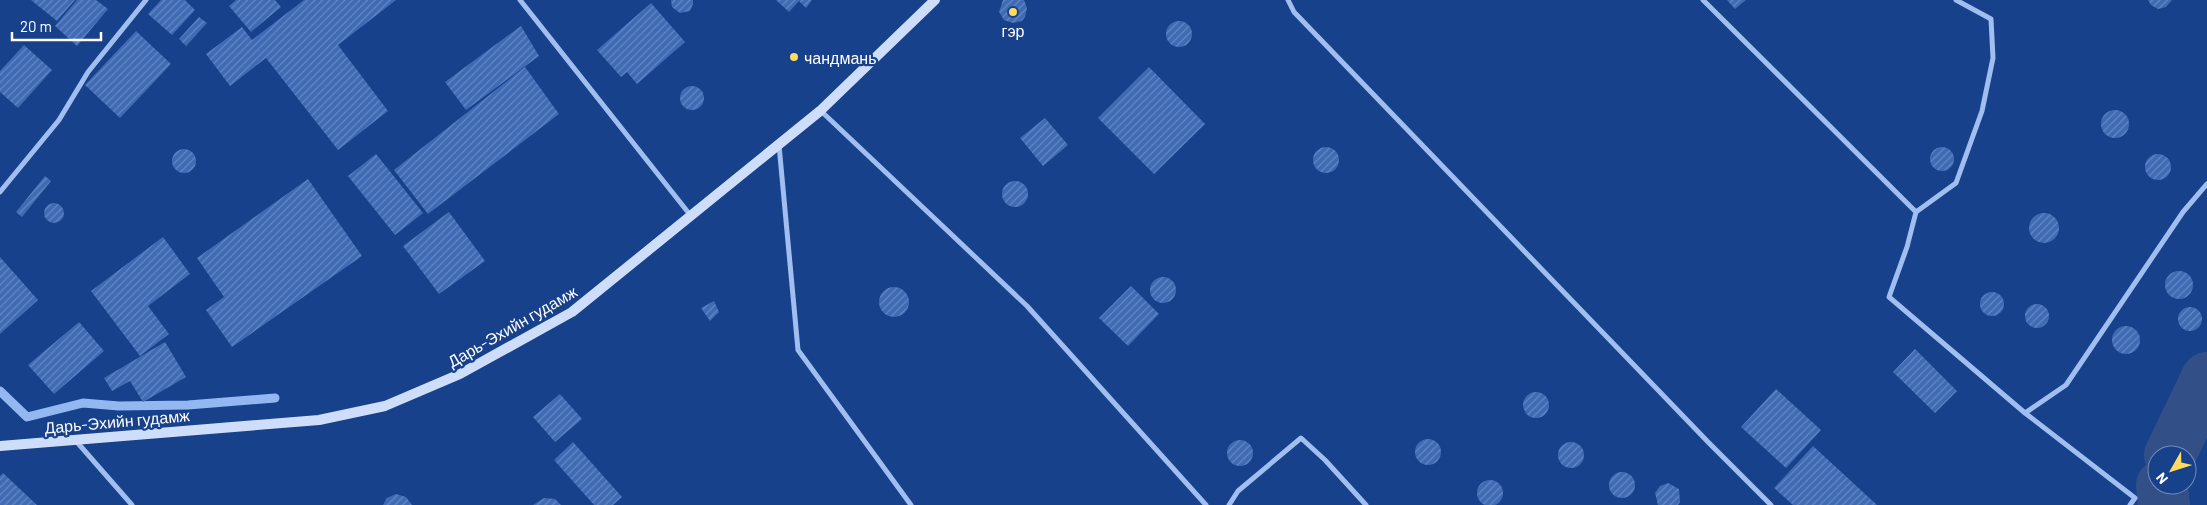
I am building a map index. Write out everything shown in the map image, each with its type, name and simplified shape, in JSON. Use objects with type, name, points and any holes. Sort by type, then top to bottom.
[{"type":"main road","name":"Дарь-Эхийн гудамж","points":[[0,446],[319,420],[384,406],[460,374],[572,312],[820,111],[935,0]]},
{"type":"street","points":[[0,192],[59,120],[88,72],[146,0]]},
{"type":"street","points":[[520,0],[692,216]]},
{"type":"street","points":[[1288,0],[1294,12],[1771,505]]},
{"type":"street","points":[[1703,0],[1916,212]]},
{"type":"street","points":[[1956,0],[1991,19],[1993,58],[1982,111],[1956,183],[1916,212],[1907,247],[1889,297],[2025,414],[2134,498],[2130,505]]},
{"type":"street","points":[[820,111],[1027,306],[1206,505]]},
{"type":"street","points":[[780,145],[798,350],[911,505]]},
{"type":"street","points":[[2025,414],[2066,385],[2183,212],[2207,184]]},
{"type":"street","points":[[1229,505],[1238,491],[1301,438],[1325,460],[1366,505]]},
{"type":"street","points":[[75,440],[132,505]]},
{"type":"building","points":[[31,0],[75,0],[57,21]]},
{"type":"building","points":[[77,0],[96,0],[108,9],[77,46],[55,26]]},
{"type":"building","points":[[161,0],[185,0],[195,10],[172,35],[148,14]]},
{"type":"building","points":[[236,0],[275,0],[281,7],[251,32],[229,6]]},
{"type":"building","points":[[304,0],[396,0],[338,45],[388,111],[338,150],[266,58],[230,86],[206,54],[242,27],[252,40]]},
{"type":"building","points":[[671,0],[693,0],[693,4],[690,11],[680,13],[672,7]]},
{"type":"building","points":[[776,0],[812,0],[806,8],[799,1],[789,12]]},
{"type":"building","name":"гэр","points":[[1003,0],[1024,0],[1027,8],[1022,21],[1013,23],[1004,20],[999,12]]},
{"type":"building","points":[[1727,0],[1746,0],[1735,9]]},
{"type":"building","points":[[2148,0],[2172,0],[2166,7],[2158,9],[2151,5]]},
{"type":"building","points":[[651,3],[685,42],[637,84],[627,72],[621,77],[597,50]]},
{"type":"building","points":[[199,17],[207,23],[186,46],[179,39]]},
{"type":"building","points":[[1179,21],[1188,25],[1192,34],[1188,43],[1179,47],[1170,43],[1166,34],[1170,25]]},
{"type":"building","points":[[521,26],[539,56],[466,110],[445,82]]},
{"type":"building","points":[[136,31],[171,64],[120,118],[85,85]]},
{"type":"building","points":[[24,45],[52,70],[18,108],[0,92],[0,71]]},
{"type":"building","points":[[525,67],[559,114],[428,214],[394,170]]},
{"type":"building","points":[[1149,67],[1205,124],[1154,174],[1098,118]]},
{"type":"building","points":[[692,86],[701,89],[704,98],[701,107],[692,110],[683,107],[680,98],[683,89]]},
{"type":"building","points":[[2115,110],[2125,114],[2129,124],[2125,134],[2115,138],[2105,134],[2101,124],[2105,114]]},
{"type":"building","points":[[1045,118],[1068,145],[1043,166],[1020,138]]},
{"type":"building","points":[[1326,147],[1335,151],[1339,160],[1335,169],[1326,173],[1317,169],[1313,160],[1317,151]]},
{"type":"building","points":[[1942,147],[1950,151],[1954,159],[1950,167],[1942,171],[1934,167],[1930,159],[1934,151]]},
{"type":"building","points":[[184,149],[192,153],[196,161],[192,169],[184,173],[176,169],[172,161],[176,153]]},
{"type":"building","points":[[376,154],[423,213],[395,235],[348,176]]},
{"type":"building","points":[[2158,154],[2167,158],[2171,167],[2167,176],[2158,180],[2149,176],[2145,167],[2149,158]]},
{"type":"building","points":[[45,176],[51,181],[22,217],[16,212]]},
{"type":"building","points":[[308,179],[362,256],[232,347],[206,310],[224,297],[197,258]]},
{"type":"building","points":[[1015,181],[1024,185],[1028,194],[1024,203],[1015,207],[1006,203],[1002,194],[1006,185]]},
{"type":"building","points":[[54,203],[61,206],[64,213],[61,220],[54,223],[47,220],[44,213],[47,206]]},
{"type":"building","points":[[449,212],[485,261],[439,294],[403,246]]},
{"type":"building","points":[[2044,213],[2055,217],[2059,228],[2055,239],[2044,243],[2033,239],[2029,228],[2033,217]]},
{"type":"building","points":[[163,237],[190,274],[148,306],[169,334],[140,356],[91,291]]},
{"type":"building","points":[[0,257],[38,300],[0,334]]},
{"type":"building","points":[[2179,271],[2189,275],[2193,285],[2189,295],[2179,299],[2169,295],[2165,285],[2169,275]]},
{"type":"building","points":[[1163,277],[1172,281],[1176,290],[1172,299],[1163,303],[1154,299],[1150,290],[1154,281]]},
{"type":"building","points":[[1131,286],[1159,314],[1128,346],[1099,318]]},
{"type":"building","points":[[894,287],[904,292],[909,302],[904,312],[894,317],[884,312],[879,302],[884,292]]},
{"type":"building","points":[[1992,292],[1997,293],[2003,299],[2003,309],[1997,315],[1992,316],[1987,315],[1981,309],[1980,304],[1981,299],[1987,293]]},
{"type":"building","points":[[714,301],[719,312],[710,321],[701,308]]},
{"type":"building","points":[[2037,304],[2046,307],[2049,316],[2046,325],[2037,328],[2028,325],[2025,316],[2028,307]]},
{"type":"building","points":[[2190,307],[2195,308],[2201,314],[2201,324],[2195,330],[2190,331],[2185,330],[2179,324],[2178,319],[2179,314],[2185,308]]},
{"type":"building","points":[[79,322],[104,351],[54,394],[28,365]]},
{"type":"building","points":[[2126,326],[2136,330],[2140,340],[2136,350],[2126,354],[2116,350],[2112,340],[2116,330]]},
{"type":"building","points":[[165,342],[186,377],[143,402],[130,381],[112,391],[104,378]]},
{"type":"building","points":[[1915,349],[1957,391],[1935,413],[1893,372]]},
{"type":"building","points":[[1776,389],[1821,430],[1786,468],[1741,427]]},
{"type":"building","points":[[1536,392],[1545,396],[1549,405],[1545,414],[1536,418],[1527,414],[1523,405],[1527,396]]},
{"type":"building","points":[[560,394],[582,419],[555,442],[533,417]]},
{"type":"building","points":[[1428,439],[1437,443],[1441,452],[1437,461],[1428,465],[1419,461],[1415,452],[1419,443]]},
{"type":"building","points":[[1240,440],[1249,444],[1253,453],[1249,462],[1240,466],[1231,462],[1227,453],[1231,444]]},
{"type":"building","points":[[573,442],[622,497],[613,505],[594,505],[554,460]]},
{"type":"building","points":[[1571,442],[1580,446],[1584,455],[1580,464],[1571,468],[1562,464],[1558,455],[1562,446]]},
{"type":"building","points":[[1813,446],[1877,505],[1793,505],[1774,488]]},
{"type":"building","points":[[1622,472],[1631,476],[1635,485],[1631,494],[1622,498],[1613,494],[1609,485],[1613,476]]},
{"type":"building","points":[[3,473],[37,505],[0,505],[0,476]]},
{"type":"building","points":[[1490,480],[1499,484],[1503,493],[1499,502],[1490,506],[1481,502],[1477,493],[1481,484]]},
{"type":"building","points":[[1668,483],[1679,489],[1680,502],[1678,505],[1658,505],[1655,493],[1660,486]]},
{"type":"building","points":[[396,494],[406,497],[412,505],[383,505],[387,498]]},
{"type":"building","points":[[544,498],[555,499],[561,505],[533,505]]},
{"type":"waterway","points":[[2175,445],[2207,378]]},
{"type":"waterway","points":[[0,391],[27,417],[83,403],[119,406],[188,405],[275,398]]},
{"type":"waterway","points":[[2163,495],[2164,505]]},
{"type":"place","name":"гэр","points":[[1013,12]]},
{"type":"place","name":"чандмань","points":[[794,57]]}]
